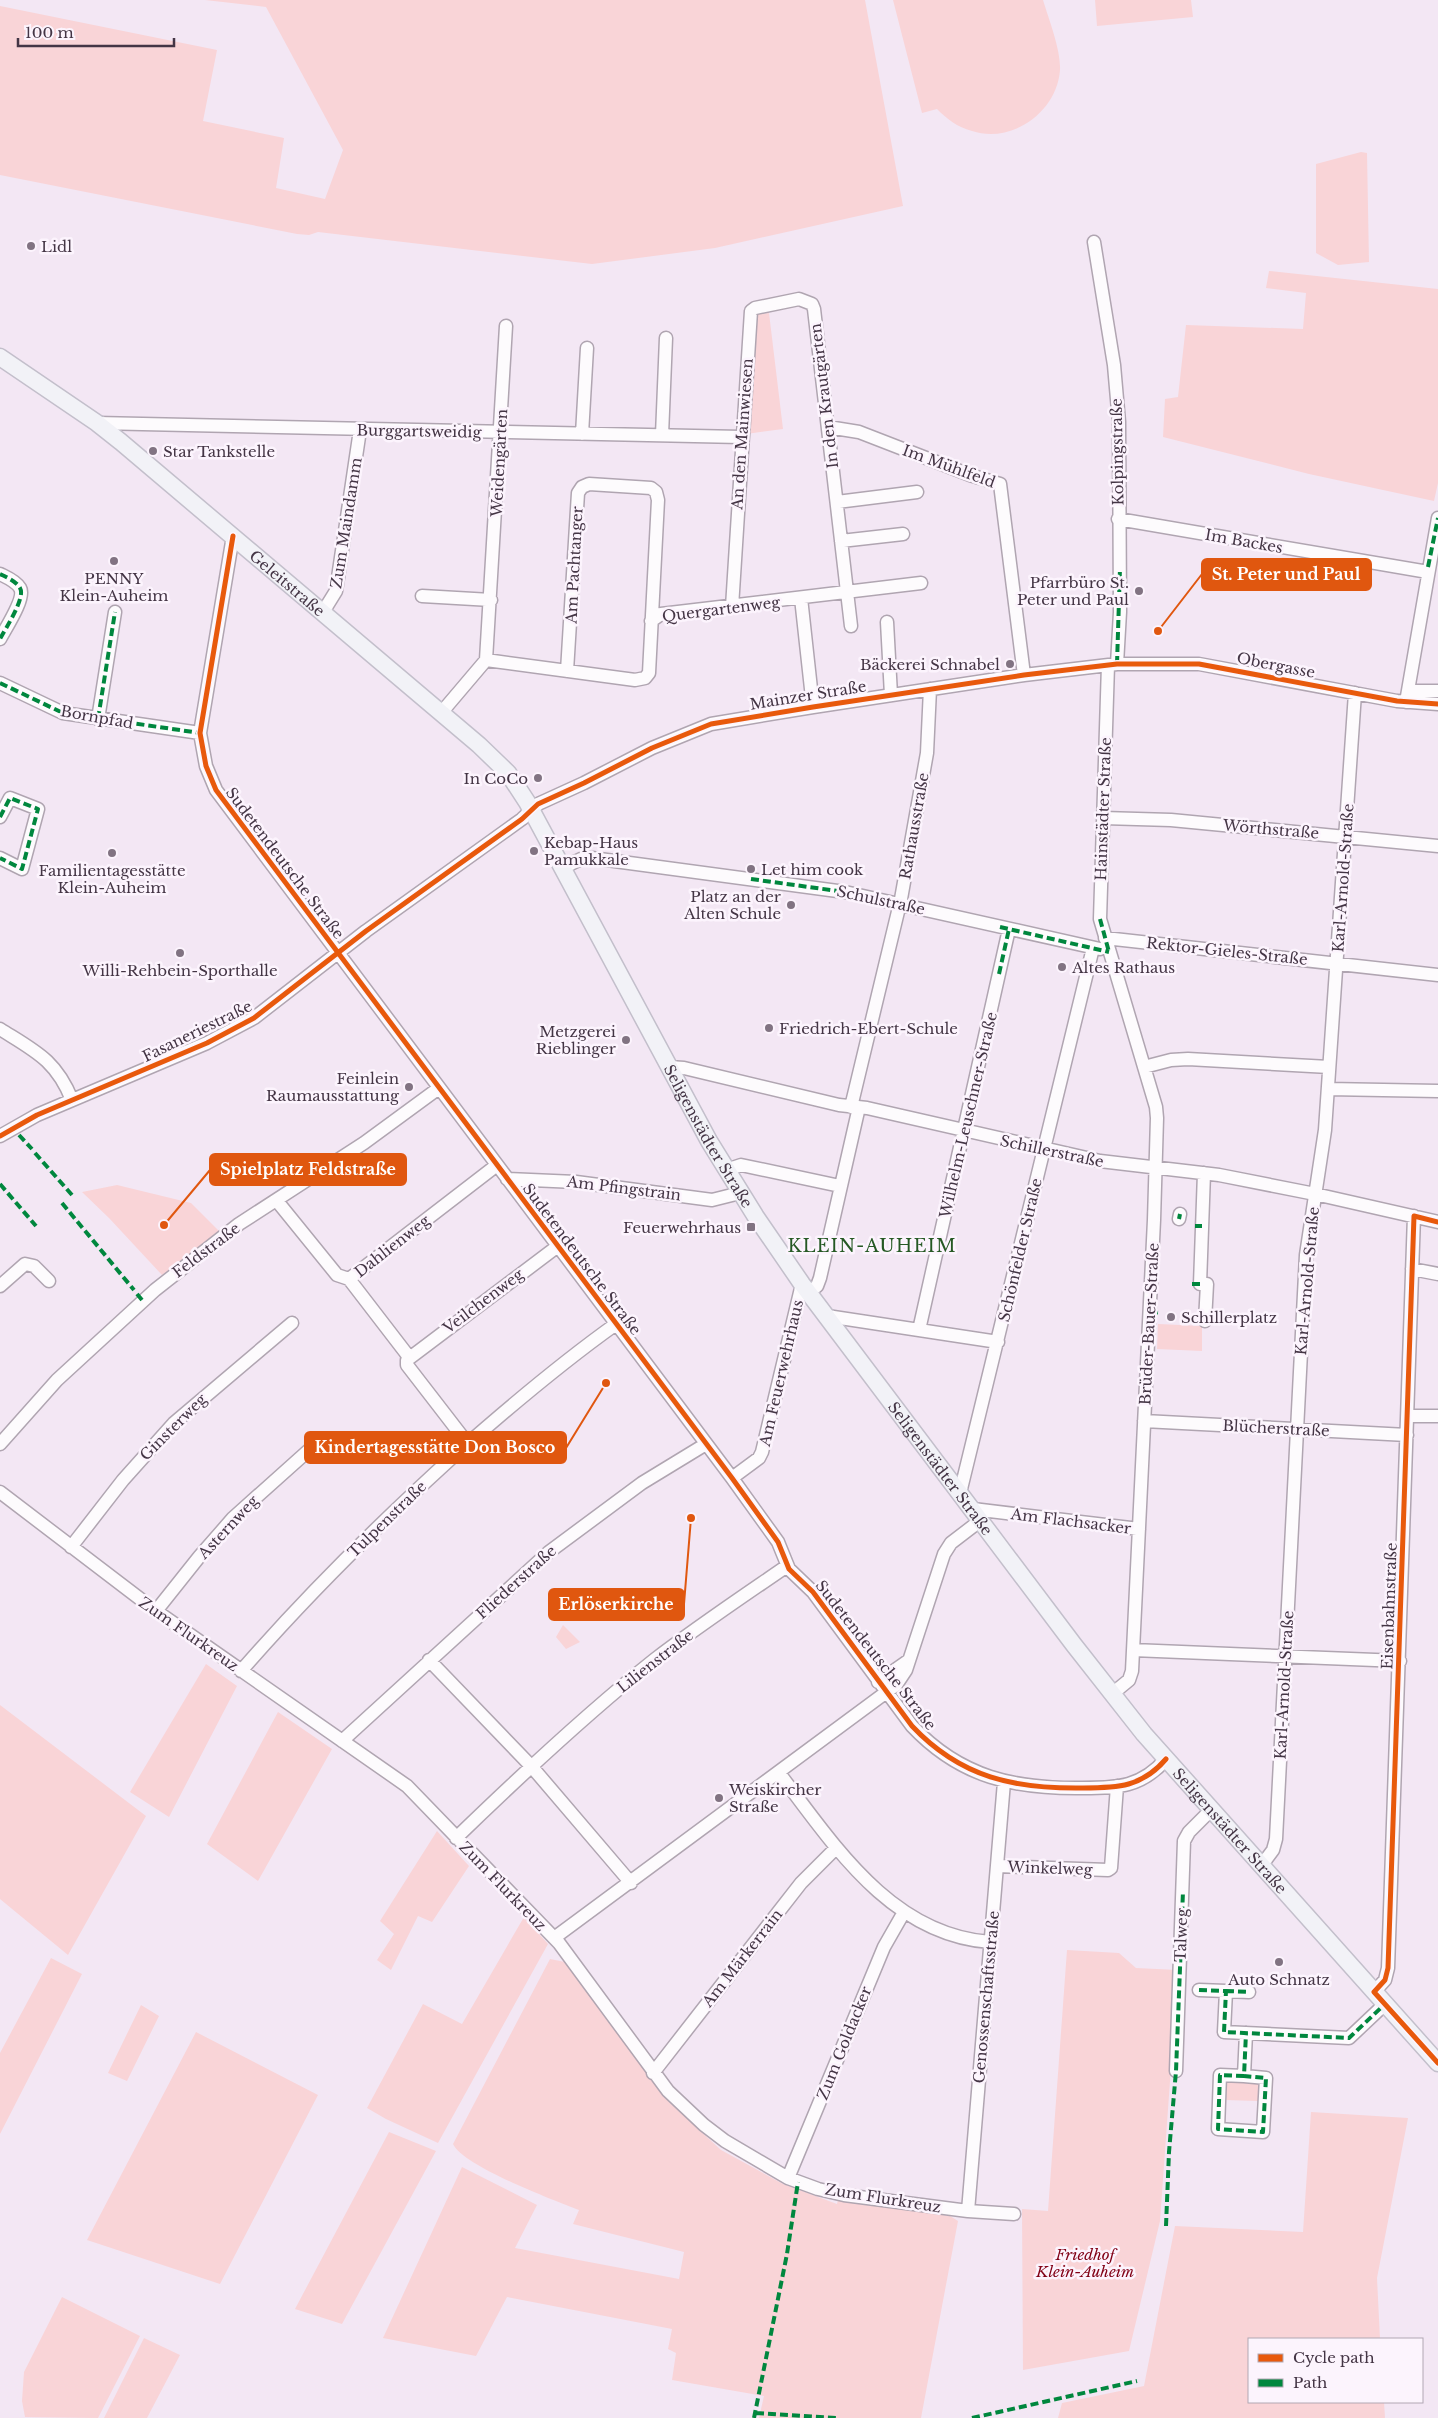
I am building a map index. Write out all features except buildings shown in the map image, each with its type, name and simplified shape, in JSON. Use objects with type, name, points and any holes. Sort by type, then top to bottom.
[{"type":"main road","name":"Geleitstraße","points":[[0,357],[97,423],[441,712],[502,766],[514,780],[531,811]]},
{"type":"main road","name":"Seligenstädter Straße","points":[[531,811],[726,1170],[806,1288],[1112,1694],[1211,1810],[1438,2063]]},
{"type":"street","name":"Kolpingstraße","points":[[1094,242],[1117,393],[1120,445],[1118,519],[1120,612],[1112,664]]},
{"type":"street","name":"In den Krautgärten","points":[[799,299],[812,304],[814,309],[851,626]]},
{"type":"street","name":"An den Mainwiesen","points":[[732,607],[741,436],[751,311],[755,308],[799,299]]},
{"type":"street","name":"Weidengärten","points":[[486,660],[502,432],[506,326]]},
{"type":"street","points":[[662,436],[666,338]]},
{"type":"street","points":[[582,434],[587,348]]},
{"type":"street","name":"Burggartsweidig","points":[[97,423],[360,430],[741,436]]},
{"type":"street","name":"Im Mühlfeld","points":[[828,428],[859,432],[970,475],[1000,484],[1024,675]]},
{"type":"street","name":"Zum Maindamm","points":[[322,612],[336,591],[360,430]]},
{"type":"street","name":"Am Pachtanger","points":[[568,671],[578,492],[584,485],[651,488],[656,492],[658,500],[652,621]]},
{"type":"street","points":[[837,502],[917,492]]},
{"type":"street","points":[[1407,697],[1432,569],[1438,518]]},
{"type":"street","name":"Im Backes","points":[[1118,519],[1432,569]]},
{"type":"street","points":[[841,541],[903,534]]},
{"type":"street","name":"Sudetendeutsche Straße","points":[[233,536],[200,733],[206,766],[216,790],[732,1478],[778,1542],[783,1550],[787,1566],[813,1592],[912,1726],[933,1746],[958,1762],[1004,1782],[1050,1788],[1117,1786],[1146,1778],[1166,1758]]},
{"type":"street","points":[[0,574],[17,584],[21,593],[0,640]]},
{"type":"street","points":[[847,592],[921,584]]},
{"type":"street","name":"Quergartenweg","points":[[486,660],[635,680],[645,678],[649,673],[652,621],[661,614],[847,592]]},
{"type":"street","points":[[422,596],[491,600]]},
{"type":"street","name":"Quergartenweg","points":[[801,598],[813,707]]},
{"type":"street","points":[[98,719],[114,612]]},
{"type":"street","points":[[887,622],[891,695]]},
{"type":"street","points":[[441,712],[486,660]]},
{"type":"street","name":"Obergasse","points":[[1112,664],[1179,663],[1214,666],[1355,693],[1407,697],[1438,704]]},
{"type":"street","name":"Mainzer Straße","points":[[531,811],[538,804],[652,748],[696,729],[725,721],[1024,675],[1112,664]]},
{"type":"street","name":"Hainstädter Straße","points":[[1109,952],[1100,912],[1103,818],[1112,664]]},
{"type":"street","name":"Bornpfad","points":[[0,682],[55,711],[200,733]]},
{"type":"street","name":"Rathausstraße","points":[[806,1288],[816,1286],[820,1278],[855,1107],[900,904],[927,753],[930,689]]},
{"type":"street","name":"Obergasse","points":[[1407,697],[1438,691]]},
{"type":"street","name":"Karl-Arnold-Straße","points":[[1261,1866],[1269,1857],[1275,1844],[1306,1255],[1323,1145],[1330,1067],[1355,693]]},
{"type":"street","points":[[0,818],[10,798],[38,809],[22,869],[0,858]]},
{"type":"street","name":"Fasaneriestraße","points":[[0,1136],[27,1120],[240,1027],[279,1001],[373,926],[531,811]]},
{"type":"street","name":"Wörthstraße","points":[[1103,818],[1171,820],[1438,846]]},
{"type":"street","name":"Schulstraße","points":[[562,868],[581,859],[592,858],[833,890],[1109,952]]},
{"type":"street","name":"Wilhelm-Leuschner-Straße","points":[[919,1330],[964,1131],[1005,928]]},
{"type":"street","name":"Rektor-Gieles-Straße","points":[[1105,938],[1438,975]]},
{"type":"street","name":"Schönfelder Straße","points":[[960,1493],[1093,948]]},
{"type":"street","name":"Brüder-Bauer-Straße","points":[[1109,952],[1157,1113],[1155,1313],[1144,1421],[1131,1676],[1127,1683],[1112,1694]]},
{"type":"street","points":[[0,1029],[50,1063],[64,1082],[72,1100]]},
{"type":"street","points":[[1144,1067],[1171,1060],[1188,1059],[1330,1067]]},
{"type":"street","name":"Schillerstraße","points":[[669,1067],[684,1068],[1118,1165],[1204,1173],[1315,1194],[1438,1222]]},
{"type":"street","name":"Feldstraße","points":[[0,1444],[57,1380],[142,1300],[239,1224],[364,1143],[439,1088]]},
{"type":"street","points":[[1328,1089],[1438,1090]]},
{"type":"street","name":"Dahlienweg","points":[[277,1201],[337,1275],[349,1279],[497,1165]]},
{"type":"street","points":[[726,1170],[741,1165],[840,1186]]},
{"type":"street","points":[[1204,1173],[1196,1284],[1207,1284],[1205,1321]]},
{"type":"street","name":"Am Pfingstrain","points":[[507,1179],[576,1182],[712,1200],[740,1193]]},
{"type":"street","name":"Eisenbahnstraße","points":[[1226,1991],[1224,2032],[1349,2038],[1380,1998],[1388,1968],[1414,1216]]},
{"type":"street","name":"Veilchenweg","points":[[409,1357],[558,1246]]},
{"type":"street","points":[[0,1286],[25,1264],[34,1266],[49,1281]]},
{"type":"street","points":[[1412,1269],[1438,1274]]},
{"type":"street","points":[[349,1279],[409,1357],[406,1360],[407,1366],[468,1444]]},
{"type":"street","name":"Am Feuerwehrhaus","points":[[732,1478],[759,1458],[762,1452],[806,1288]]},
{"type":"street","points":[[827,1316],[998,1342]]},
{"type":"street","name":"Ginsterweg","points":[[71,1547],[123,1480],[174,1423],[292,1323]]},
{"type":"street","name":"Tulpenstraße","points":[[241,1671],[334,1570],[468,1444],[536,1384],[616,1324]]},
{"type":"street","points":[[1408,1416],[1438,1416]]},
{"type":"street","name":"Blücherstraße","points":[[1144,1421],[1407,1435]]},
{"type":"street","name":"Fliederstraße","points":[[342,1740],[549,1552],[642,1483],[706,1444]]},
{"type":"street","name":"Asternweg","points":[[156,1612],[199,1557],[233,1518],[309,1450]]},
{"type":"street","name":"Zum Flurkreuz","points":[[0,1492],[156,1612],[407,1786],[554,1938],[576,1964],[653,2073],[677,2100],[704,2125],[743,2153],[788,2178],[818,2189],[968,2211],[1014,2214]]},
{"type":"street","points":[[554,1938],[632,1883],[779,1773],[886,1692],[902,1677],[947,1548],[977,1514]]},
{"type":"street","name":"Am Flachsacker","points":[[977,1514],[1139,1529]]},
{"type":"street","name":"Lilienstraße","points":[[456,1838],[532,1766],[653,1661],[787,1566]]},
{"type":"street","points":[[1133,1650],[1400,1661]]},
{"type":"street","points":[[429,1660],[532,1766],[632,1883]]},
{"type":"street","points":[[878,1682],[908,1661]]},
{"type":"street","points":[[779,1773],[836,1848],[861,1876],[904,1912],[953,1937],[990,1942]]},
{"type":"street","name":"Genossenschaftsstraße","points":[[968,2211],[1004,1782]]},
{"type":"street","name":"Winkelweg","points":[[997,1866],[1108,1870],[1111,1868],[1117,1786]]},
{"type":"street","name":"Talweg","points":[[1176,2071],[1184,1842],[1189,1832],[1211,1810]]},
{"type":"street","name":"Am Märkerrain","points":[[653,2073],[800,1884],[836,1848]]},
{"type":"street","name":"Zum Goldacker","points":[[788,2178],[884,1947],[904,1912]]},
{"type":"street","points":[[1199,1990],[1250,1992]]},
{"type":"street","points":[[1244,2076],[1246,2033]]},
{"type":"street","points":[[1220,2075],[1244,2076],[1266,2078],[1263,2132],[1218,2130],[1220,2075]]},
{"type":"green space","points":[[205,0],[865,0],[903,206],[715,248],[592,264],[318,232],[309,235],[297,234],[0,175],[0,6],[217,50],[203,121],[284,138],[276,188],[325,199],[343,150],[266,7]]},
{"type":"green space","points":[[893,0],[1043,0],[1060,62],[1057,85],[1051,99],[1030,121],[1002,133],[987,134],[972,131],[953,122],[937,109],[922,113]]},
{"type":"green space","points":[[1095,0],[1191,0],[1193,17],[1097,26]]},
{"type":"green space","points":[[1361,152],[1367,153],[1369,262],[1338,265],[1316,253],[1316,164]]},
{"type":"green space","points":[[1269,271],[1438,289],[1438,483],[1434,501],[1309,474],[1163,437],[1165,399],[1178,397],[1186,325],[1303,329],[1306,293],[1266,288]]},
{"type":"green space","points":[[769,313],[783,429],[746,434],[752,315]]},
{"type":"green space","points":[[117,1185],[191,1203],[220,1232],[162,1275],[82,1192]]},
{"type":"green space","points":[[1158,1324],[1202,1326],[1202,1351],[1157,1349]]},
{"type":"green space","points":[[563,1625],[580,1642],[566,1649],[556,1637]]},
{"type":"green space","points":[[206,1664],[237,1686],[169,1817],[130,1792]]},
{"type":"green space","points":[[0,1705],[146,1816],[68,1955],[0,1899]]},
{"type":"green space","points":[[278,1712],[332,1749],[258,1881],[207,1844]]},
{"type":"green space","points":[[437,1831],[469,1866],[432,1922],[418,1916],[391,1970],[377,1960],[394,1934],[380,1921]]},
{"type":"green space","points":[[524,1917],[548,1944],[438,2143],[367,2108],[423,2004],[462,2024]]},
{"type":"green space","name":"Friedhof Klein-Auheim","points":[[1067,1950],[1119,1953],[1136,1968],[1178,1970],[1160,2221],[1129,2351],[1023,2370],[1022,2209],[1048,2211]]},
{"type":"green space","points":[[51,1958],[82,1974],[0,2134],[0,2053]]},
{"type":"green space","points":[[550,1959],[570,1963],[669,2102],[721,2150],[783,2184],[837,2204],[838,2200],[950,2216],[958,2221],[921,2418],[759,2418],[764,2396],[672,2380],[676,2353],[668,2349],[672,2329],[507,2297],[476,2356],[383,2338],[462,2167],[537,2205],[515,2248],[679,2279],[684,2252],[573,2224],[579,2210],[530,2191],[490,2172],[460,2153],[453,2144]]},
{"type":"green space","points":[[141,2005],[159,2016],[127,2081],[108,2073]]},
{"type":"green space","points":[[196,2032],[318,2095],[220,2284],[87,2240]]},
{"type":"green space","points":[[1226,2082],[1259,2083],[1258,2101],[1225,2100]]},
{"type":"green space","points":[[1311,2112],[1408,2118],[1377,2278],[1380,2338],[1248,2338],[1248,2403],[1384,2403],[1385,2418],[1058,2418],[1062,2403],[1144,2386],[1175,2226],[1303,2232]]},
{"type":"green space","points":[[389,2132],[436,2151],[342,2324],[295,2309]]},
{"type":"green space","points":[[62,2297],[140,2336],[98,2418],[25,2417],[22,2401],[24,2372]]},
{"type":"green space","points":[[144,2338],[180,2355],[147,2418],[104,2418]]},
{"type":"marked path","points":[[1428,567],[1438,518]]},
{"type":"marked path","points":[[1117,664],[1120,568]]},
{"type":"marked path","points":[[0,574],[16,583],[21,593],[18,606],[0,639]]},
{"type":"marked path","points":[[98,719],[115,612]]},
{"type":"marked path","points":[[0,683],[63,713],[200,733]]},
{"type":"marked path","points":[[0,817],[10,798],[38,809],[22,869],[0,858]]},
{"type":"marked path","points":[[751,879],[845,892]]},
{"type":"marked path","points":[[1100,919],[1109,952]]},
{"type":"marked path","points":[[1000,927],[1109,952]]},
{"type":"marked path","points":[[999,974],[1009,929]]},
{"type":"marked path","points":[[19,1135],[32,1149]]},
{"type":"marked path","points":[[35,1153],[72,1195]]},
{"type":"marked path","points":[[0,1184],[36,1226]]},
{"type":"marked path","points":[[62,1203],[134,1290]]},
{"type":"marked path","points":[[1179,1219],[1180,1214]]},
{"type":"marked path","points":[[1195,1226],[1202,1226]]},
{"type":"marked path","points":[[1192,1284],[1200,1284]]},
{"type":"marked path","points":[[137,1294],[142,1300]]},
{"type":"marked path","points":[[1150,1312],[1161,1313]]},
{"type":"marked path","points":[[1166,2226],[1169,2152],[1176,2071],[1183,1891]]},
{"type":"marked path","points":[[1199,1990],[1226,1991],[1224,2032],[1349,2038],[1385,2004]]},
{"type":"marked path","points":[[1226,1991],[1249,1992]]},
{"type":"marked path","points":[[1244,2076],[1220,2075],[1218,2129],[1263,2132],[1266,2078],[1244,2076],[1246,2033]]},
{"type":"marked path","points":[[754,2418],[787,2254],[798,2182]]},
{"type":"marked path","points":[[972,2418],[1137,2381]]},
{"type":"marked path","points":[[756,2413],[836,2418]]},
{"type":"cycle path","points":[[233,536],[200,733],[206,766],[216,790],[732,1478],[778,1542],[789,1569],[813,1592],[912,1726],[931,1744],[950,1758],[970,1769],[1012,1783],[1034,1786],[1058,1788],[1107,1787],[1129,1784],[1138,1780],[1148,1775],[1166,1759]]},
{"type":"cycle path","points":[[0,1136],[37,1115],[207,1043],[254,1018],[366,931],[522,819],[538,804],[652,748],[711,724],[1024,675],[1117,664],[1199,664],[1397,701],[1438,704]]},
{"type":"cycle path","points":[[1438,1222],[1414,1216],[1388,1968],[1385,1980],[1374,1992],[1438,2063]]},
{"type":"place","name":"Lidl","points":[[31,246]]},
{"type":"place","name":"Star Tankstelle","points":[[153,451]]},
{"type":"place","name":"PENNY Klein-Auheim","points":[[114,561]]},
{"type":"place","name":"Pfarrbüro St. Peter und Paul","points":[[1139,591]]},
{"type":"place","name":"St. Peter und Paul","points":[[1158,631]]},
{"type":"place","name":"Bäckerei Schnabel","points":[[1010,664]]},
{"type":"place","name":"In CoCo","points":[[538,778]]},
{"type":"place","name":"Kebap-Haus Pamukkale","points":[[534,851]]},
{"type":"place","name":"Familientagesstätte Klein-Auheim","points":[[112,853]]},
{"type":"place","name":"Let him cook","points":[[751,869]]},
{"type":"place","name":"Platz an der Alten Schule","points":[[791,905]]},
{"type":"place","name":"Willi-Rehbein-Sporthalle","points":[[180,953]]},
{"type":"place","name":"Altes Rathaus","points":[[1062,967]]},
{"type":"place","name":"Friedrich-Ebert-Schule","points":[[769,1028]]},
{"type":"place","name":"Metzgerei Rieblinger","points":[[626,1040]]},
{"type":"place","name":"Feinlein Raumausstattung","points":[[409,1087]]},
{"type":"place","name":"Spielplatz Feldstraße","points":[[164,1225]]},
{"type":"place","name":"Feuerwehrhaus","points":[[751,1227]]},
{"type":"place","name":"Schillerplatz","points":[[1171,1317]]},
{"type":"place","name":"Kindertagesstätte Don Bosco","points":[[606,1383]]},
{"type":"place","name":"Erlöserkirche","points":[[691,1518]]},
{"type":"place","name":"Weiskircher Straße","points":[[719,1798]]},
{"type":"place","name":"Auto Schnatz","points":[[1279,1962]]},
{"type":"district","name":"KLEIN-AUHEIM","points":[[872,1246]]}]
